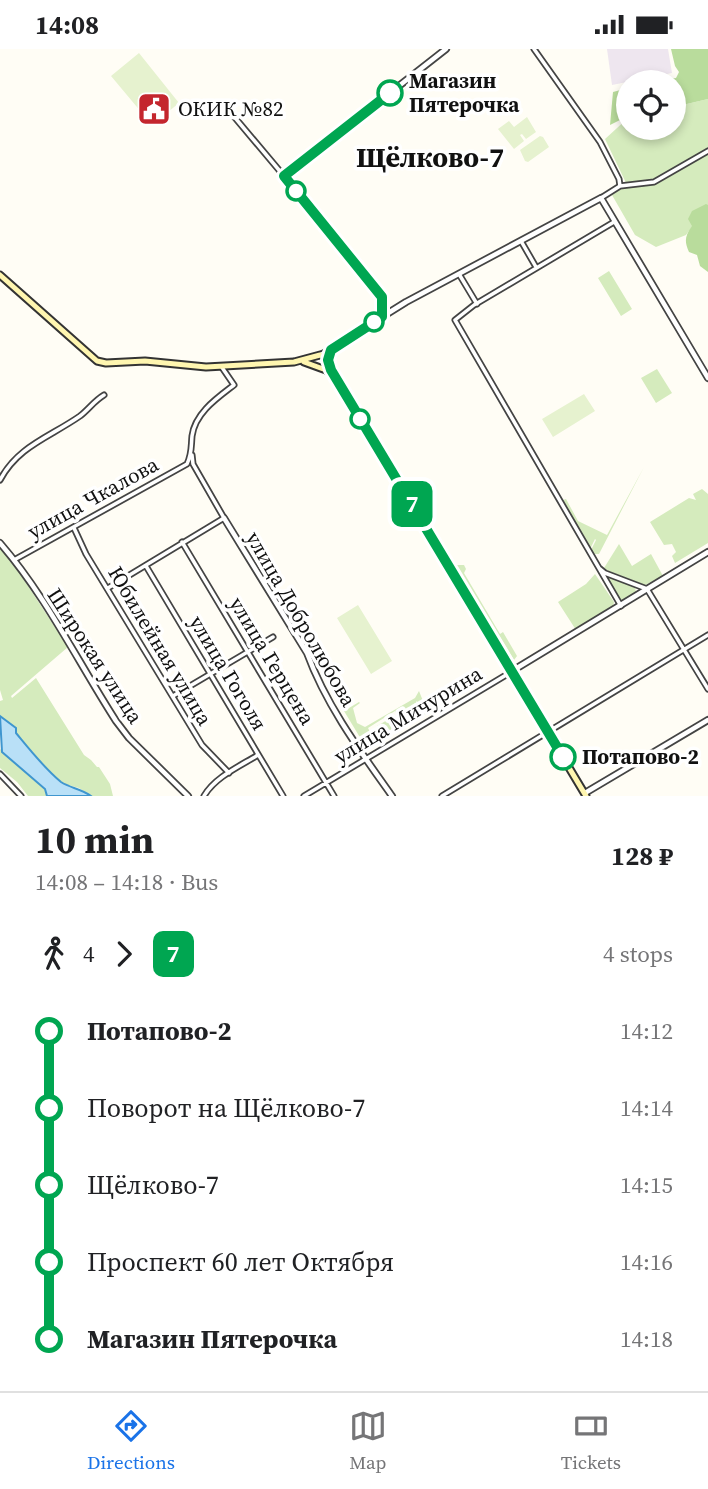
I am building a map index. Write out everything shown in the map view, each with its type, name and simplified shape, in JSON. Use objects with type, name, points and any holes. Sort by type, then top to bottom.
[{"type":"main road","points":[[0,275],[97,361],[221,366],[309,363],[335,377]]},
{"type":"main road","points":[[294,362],[318,356],[328,361],[584,795]]},
{"type":"main road","points":[[316,366],[318,356]]},
{"type":"main road","points":[[323,369],[328,361]]},
{"type":"street","points":[[284,176],[446,49]]},
{"type":"street","points":[[534,49],[600,142],[620,185]]},
{"type":"street","points":[[226,107],[382,297],[382,317]]},
{"type":"street","points":[[318,356],[382,317],[601,198],[620,185],[654,182],[708,151]]},
{"type":"street","points":[[601,198],[708,378]]},
{"type":"street","points":[[614,222],[477,304],[456,320],[621,606]]},
{"type":"street","points":[[521,241],[537,267]]},
{"type":"street","points":[[459,274],[477,304]]},
{"type":"street","points":[[328,361],[331,350]]},
{"type":"street","points":[[192,454],[194,427],[211,403],[234,385],[221,366]]},
{"type":"street","points":[[0,480],[11,463],[25,449],[79,416],[94,400],[104,395]]},
{"type":"street","name":"улица Чкалова","points":[[13,558],[74,528],[187,464],[192,454]]},
{"type":"street","name":"улица Добролюбова","points":[[192,454],[193,464],[307,653],[314,674],[365,759],[392,796]]},
{"type":"street","points":[[107,588],[224,517]]},
{"type":"street","name":"Юбилейная улица","points":[[74,528],[202,745],[229,773]]},
{"type":"street","name":"улица Герцена","points":[[182,542],[334,796]]},
{"type":"street","name":"Широкая улица","points":[[0,543],[13,558],[116,721],[129,738],[188,796]]},
{"type":"street","name":"улица Мичурина","points":[[304,796],[708,552]]},
{"type":"street","name":"улица Гоголя","points":[[146,566],[283,796]]},
{"type":"street","points":[[597,567],[605,573],[647,589],[708,689]]},
{"type":"street","points":[[442,796],[708,635]]},
{"type":"street","points":[[173,696],[273,637]]},
{"type":"street","points":[[584,795],[708,720]]},
{"type":"street","points":[[204,796],[229,773],[258,754]]},
{"type":"street","points":[[0,774],[21,796]]},
{"type":"shaded area","points":[[607,49],[668,49],[672,70],[616,70],[616,84],[612,85]]},
{"type":"green space","points":[[671,49],[708,49],[708,99],[686,104],[686,70],[678,70]]},
{"type":"green space","points":[[139,53],[179,103],[152,125],[111,76]]},
{"type":"green space","points":[[616,91],[616,122],[610,125],[613,92]]},
{"type":"green space","points":[[708,99],[708,205],[686,235],[656,247],[635,235],[612,195],[627,185],[605,139],[616,129],[616,140],[686,140],[686,104]]},
{"type":"green space","points":[[527,117],[536,132],[526,139],[520,135],[524,141],[514,149],[498,129],[509,121],[514,127]]},
{"type":"green space","points":[[540,136],[549,147],[528,162],[525,161],[520,150]]},
{"type":"green space","points":[[706,204],[708,272],[700,266],[697,255],[689,252],[686,242],[692,226],[688,219],[692,211]]},
{"type":"green space","points":[[609,271],[632,309],[621,316],[598,278]]},
{"type":"green space","points":[[657,369],[672,393],[656,403],[641,378]]},
{"type":"green space","points":[[584,394],[595,411],[553,437],[542,419]]},
{"type":"green space","points":[[644,467],[599,554],[593,554],[591,550],[596,540],[590,549],[563,500],[566,499],[578,521],[607,535]]},
{"type":"green space","points":[[702,489],[708,494],[708,543],[675,563],[672,556],[676,552],[672,544],[664,545],[650,522],[689,498],[696,500],[693,494]]},
{"type":"green space","points":[[619,544],[632,566],[651,554],[663,576],[645,585],[606,570],[604,568]]},
{"type":"green space","points":[[0,547],[68,647],[11,696],[12,698],[36,678],[84,755],[99,767],[110,784],[113,796],[91,796],[79,788],[64,784],[49,772],[16,733],[15,727],[0,716],[0,701],[3,700],[0,690]]},
{"type":"green space","points":[[456,565],[464,565],[464,573],[500,634],[503,632],[517,656],[514,660]]},
{"type":"green space","points":[[595,574],[614,602],[613,606],[576,630],[558,602],[586,584]]},
{"type":"green space","points":[[605,576],[635,587],[636,592],[621,601]]},
{"type":"green space","points":[[358,605],[392,661],[371,674],[337,618]]},
{"type":"green space","points":[[419,691],[423,701],[416,701],[417,704],[398,716],[395,711],[368,728],[372,736],[380,732],[377,726],[389,719],[392,723],[424,703],[428,704],[432,711],[367,749],[344,711],[359,702],[353,708],[357,723],[365,727],[415,698]]},
{"type":"green space","points":[[0,749],[45,789],[47,796],[28,796],[17,782],[0,768]]},
{"type":"water","points":[[0,716],[16,728],[16,733],[55,777],[91,796],[47,796],[45,789],[2,752]]},
{"type":"bus line","name":"7","points":[[390,93],[284,176],[382,297],[382,317],[331,350],[328,361],[563,757]]},
{"type":"place","name":"Магазин Пятерочка","points":[[390,93]]},
{"type":"place","name":"ОКИК №82","points":[[154,109]]},
{"type":"place","name":"Потапово-2","points":[[563,757]]},
{"type":"district","name":"Щёлково-7","points":[[430,157]]}]
